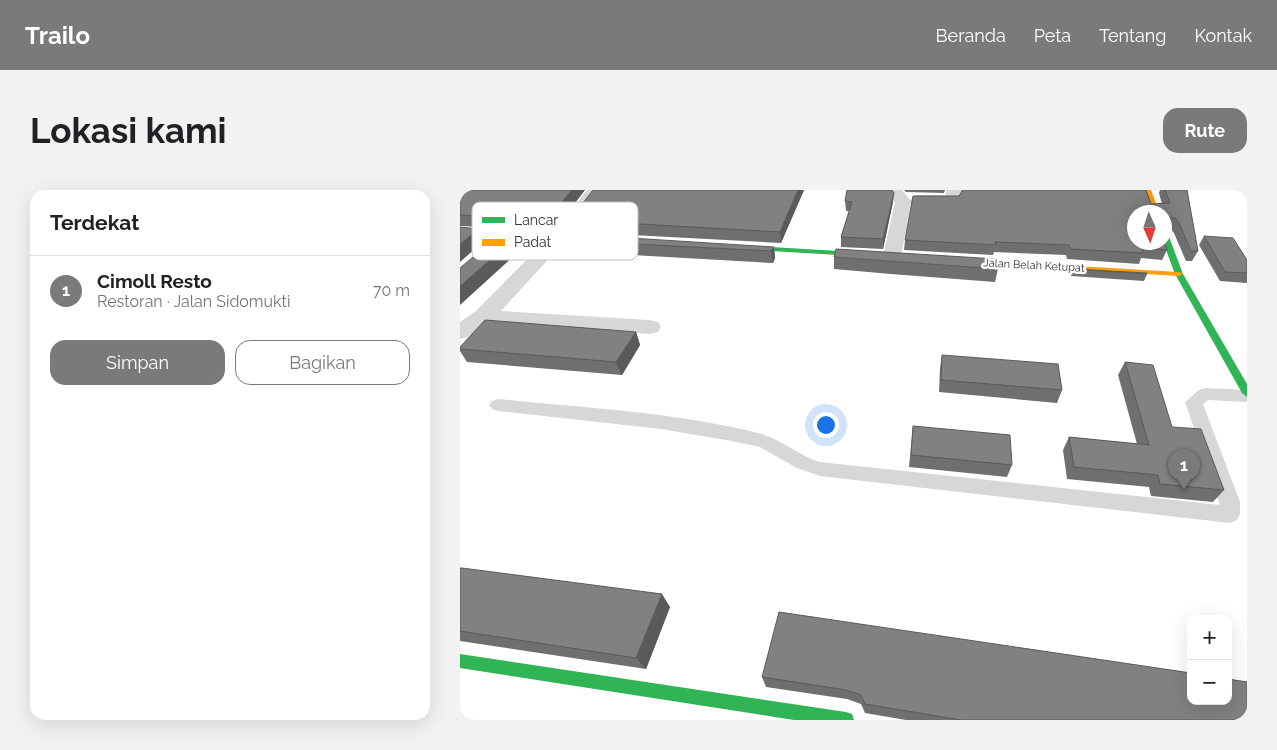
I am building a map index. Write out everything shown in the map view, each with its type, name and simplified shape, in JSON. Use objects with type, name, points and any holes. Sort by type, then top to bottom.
[{"type":"street","points":[[586,202],[595,190]]},
{"type":"street","points":[[726,246],[897,257],[897,195],[951,200],[954,196],[954,190]]},
{"type":"street","points":[[1148,190],[1153,205]]},
{"type":"street","points":[[638,241],[648,242]]},
{"type":"street","points":[[1170,250],[1179,274],[1247,395]]},
{"type":"street","points":[[460,332],[484,316],[537,260]]},
{"type":"street","name":"Jalan Belah Ketupat","points":[[951,260],[1179,274]]},
{"type":"street","points":[[484,316],[650,328]]},
{"type":"street","points":[[460,661],[846,720]]},
{"type":"lane","points":[[498,404],[697,428],[761,441],[805,466],[820,469],[1230,514],[1230,502],[1194,402],[1198,397],[1205,394],[1247,395]]},
{"type":"building","points":[[469,190],[572,190],[562,202],[472,202],[472,215],[460,215],[460,198]]},
{"type":"building","points":[[593,190],[798,190],[780,232],[638,224],[638,202],[584,202]]},
{"type":"building","points":[[847,190],[892,190],[894,193],[883,239],[841,237],[852,202],[845,201]]},
{"type":"building","points":[[963,190],[1146,190],[1151,204],[1170,203],[1165,190],[1187,190],[1198,251],[1191,251],[1179,223],[1172,218],[1172,205],[1127,205],[1127,250],[1142,250],[1143,253],[1071,249],[1069,245],[995,242],[996,245],[905,240],[913,196],[959,196]]},
{"type":"building","points":[[460,227],[472,228],[472,235],[460,244]]},
{"type":"building","points":[[1204,236],[1233,238],[1247,260],[1247,273],[1225,272]]},
{"type":"building","points":[[638,238],[774,247],[771,251],[638,244]]},
{"type":"building","points":[[836,249],[997,259],[998,269],[834,257]]},
{"type":"building","points":[[472,258],[472,260],[490,260],[460,286],[460,268]]},
{"type":"building","points":[[1073,269],[1147,273],[1147,274]]},
{"type":"building","points":[[485,320],[636,332],[616,362],[460,349]]},
{"type":"building","points":[[942,355],[1058,364],[1062,390],[941,380]]},
{"type":"building","points":[[1125,362],[1153,365],[1172,427],[1201,429],[1224,490],[1160,484],[1158,475],[1074,467],[1069,437],[1149,445]]},
{"type":"building","points":[[913,426],[1010,435],[1012,465],[911,455]]},
{"type":"building","points":[[460,568],[662,594],[636,658],[460,631]]},
{"type":"building","points":[[779,612],[1187,672],[1187,705],[1232,705],[1232,680],[1247,682],[1247,720],[961,720],[865,704],[861,695],[846,690],[762,677]]},
{"type":"traffic: fast","points":[[460,232],[472,233]]},
{"type":"traffic: fast","points":[[737,247],[873,255]]},
{"type":"traffic: fast","points":[[1170,250],[1179,274],[1247,393]]},
{"type":"traffic: fast","points":[[460,661],[846,720]]},
{"type":"traffic: slow","points":[[1148,190],[1153,205]]},
{"type":"traffic: slow","points":[[961,261],[1179,274]]},
{"type":"place","name":"Cimoll Resto","points":[[1184,490]]}]
